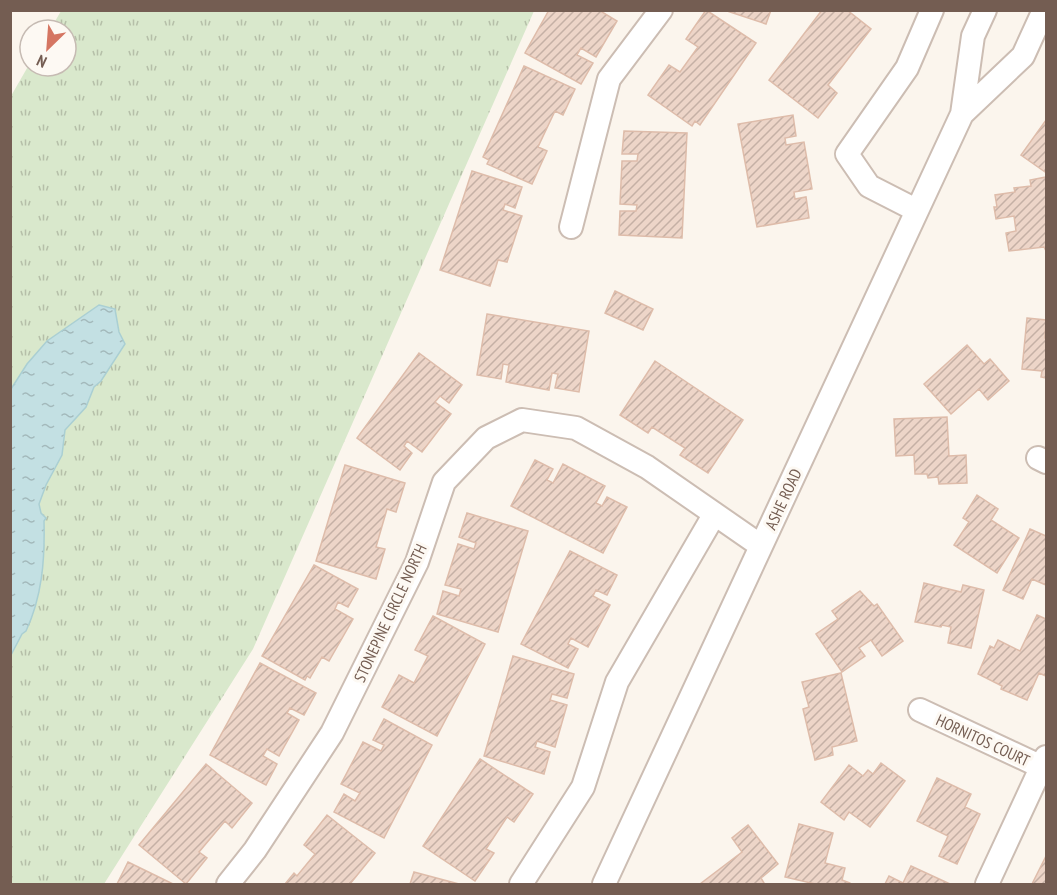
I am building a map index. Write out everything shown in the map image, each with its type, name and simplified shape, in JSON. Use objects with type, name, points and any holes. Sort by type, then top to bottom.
[{"type":"street","points":[[571,227],[609,78],[661,10]]},
{"type":"street","points":[[916,210],[869,186],[847,154],[907,68],[932,10]]},
{"type":"street","name":"ASHE ROAD","points":[[603,885],[962,114],[973,36],[985,10]]},
{"type":"street","name":"ASHE ROAD","points":[[962,114],[1023,56],[1044,10]]},
{"type":"street","name":"STONEPINE CIRCLE NORTH","points":[[228,885],[255,849],[332,732],[417,562],[444,482],[486,438],[522,420],[576,428],[648,467],[761,546]]},
{"type":"street","points":[[521,885],[583,787],[617,682],[714,515]]},
{"type":"street","name":"HORNITOS COURT","points":[[920,710],[1045,765]]},
{"type":"street","points":[[987,885],[1045,765]]},
{"type":"green space","points":[[61,11],[534,11],[253,649],[104,884],[11,884],[11,96],[21,78],[78,78],[78,18],[57,18]]},
{"type":"water","points":[[99,305],[115,309],[119,332],[125,344],[101,381],[94,387],[86,407],[65,430],[62,455],[39,504],[41,513],[46,518],[44,521],[43,564],[36,605],[26,631],[22,634],[11,655],[11,389],[27,364],[47,341]]},
{"type":"building","points":[[549,10],[603,10],[602,12],[617,21],[596,57],[581,48],[577,55],[593,63],[581,84],[525,53]]},
{"type":"building","points":[[706,10],[756,43],[700,125],[695,121],[692,126],[648,95],[669,65],[680,72],[698,47],[686,39]]},
{"type":"building","points":[[724,10],[771,10],[766,24]]},
{"type":"building","points":[[822,10],[847,10],[871,29],[828,85],[837,93],[818,118],[769,80]]},
{"type":"building","points":[[524,66],[575,89],[563,115],[555,111],[538,147],[547,151],[532,184],[487,164],[489,160],[483,157]]},
{"type":"building","points":[[793,115],[796,136],[785,138],[786,145],[804,142],[812,189],[794,192],[795,199],[806,197],[809,218],[757,227],[738,124]]},
{"type":"building","points":[[1046,120],[1046,170],[1045,172],[1021,155]]},
{"type":"building","points":[[624,131],[687,133],[682,238],[619,235],[620,211],[636,211],[637,205],[620,204],[622,161],[637,161],[638,154],[622,154]]},
{"type":"building","points":[[472,171],[522,187],[515,208],[505,204],[503,210],[522,216],[507,262],[498,260],[490,286],[440,270]]},
{"type":"building","points":[[1046,177],[1046,251],[1044,247],[1009,251],[1006,233],[1016,231],[1014,216],[996,219],[995,195],[1015,192],[1014,188],[1031,186],[1030,180]]},
{"type":"building","points":[[615,291],[653,309],[643,330],[605,313]]},
{"type":"building","points":[[487,314],[589,331],[579,392],[555,388],[558,374],[552,373],[549,390],[506,382],[509,365],[503,364],[501,379],[477,375]]},
{"type":"building","points":[[1027,318],[1046,320],[1046,378],[1041,377],[1042,371],[1022,369]]},
{"type":"building","points":[[967,345],[984,364],[990,359],[1009,381],[988,400],[979,389],[951,414],[924,384]]},
{"type":"building","points":[[419,353],[462,385],[449,403],[440,396],[435,402],[451,414],[422,452],[407,441],[404,446],[412,453],[400,470],[357,438]]},
{"type":"building","points":[[655,361],[743,420],[708,473],[680,455],[685,448],[652,427],[648,433],[620,415]]},
{"type":"building","points":[[947,417],[949,456],[966,455],[967,483],[939,484],[938,477],[928,478],[927,474],[915,474],[914,455],[896,456],[894,419]]},
{"type":"building","points":[[535,460],[553,469],[547,480],[553,483],[563,464],[605,486],[596,503],[602,506],[607,497],[627,507],[603,553],[511,506]]},
{"type":"building","points":[[345,465],[405,483],[396,512],[387,509],[376,547],[385,549],[376,579],[316,561]]},
{"type":"building","points":[[977,495],[998,509],[991,520],[1019,538],[997,573],[954,545],[969,522],[963,518]]},
{"type":"building","points":[[467,513],[528,531],[498,632],[437,614],[443,591],[459,596],[461,589],[445,585],[458,544],[474,549],[476,543],[459,537]]},
{"type":"building","points":[[1030,529],[1046,536],[1046,585],[1032,579],[1023,599],[1003,590]]},
{"type":"building","points":[[570,551],[617,575],[607,595],[596,590],[593,596],[610,605],[588,647],[571,638],[568,644],[578,649],[568,668],[521,644]]},
{"type":"building","points":[[314,565],[358,589],[348,607],[338,602],[335,609],[353,619],[329,661],[322,657],[310,678],[307,676],[305,680],[262,656]]},
{"type":"building","points":[[924,583],[961,592],[963,585],[984,590],[971,648],[948,643],[951,627],[915,622]]},
{"type":"building","points":[[860,591],[874,606],[877,604],[903,641],[882,656],[871,640],[859,648],[865,656],[842,672],[816,634],[838,619],[832,611]]},
{"type":"building","points":[[1037,615],[1046,619],[1046,676],[1039,673],[1027,700],[1001,689],[1002,686],[978,674],[990,646],[994,648],[998,640],[1020,651]]},
{"type":"building","points":[[433,616],[485,644],[437,736],[382,707],[399,675],[414,683],[428,656],[415,650]]},
{"type":"building","points":[[513,656],[574,674],[567,698],[552,694],[550,700],[567,705],[555,747],[537,741],[535,747],[550,752],[544,774],[484,756]]},
{"type":"building","points":[[260,663],[316,693],[304,715],[290,708],[287,713],[299,720],[279,756],[267,749],[263,756],[277,764],[266,785],[210,755]]},
{"type":"building","points":[[841,673],[857,741],[832,747],[833,755],[815,760],[803,709],[809,707],[802,682]]},
{"type":"building","points":[[384,719],[432,745],[384,838],[334,812],[344,794],[355,801],[360,793],[341,784],[363,742],[381,751],[384,745],[373,740]]},
{"type":"building","points":[[480,759],[533,794],[514,822],[507,817],[486,849],[494,853],[475,881],[423,846]]},
{"type":"building","points":[[881,763],[905,781],[870,827],[849,812],[844,820],[821,802],[849,765],[863,776],[868,770],[873,774]]},
{"type":"building","points":[[206,764],[252,803],[232,828],[225,821],[199,852],[207,858],[186,884],[139,845]]},
{"type":"building","points":[[937,778],[971,794],[965,807],[980,814],[957,864],[939,856],[948,836],[917,821]]},
{"type":"building","points":[[327,815],[375,853],[350,884],[285,884],[294,873],[297,876],[315,854],[304,845]]},
{"type":"building","points":[[799,824],[833,833],[825,863],[845,868],[842,880],[850,884],[815,884],[785,877]]},
{"type":"building","points":[[748,825],[778,864],[761,878],[764,883],[700,884],[742,852],[732,838]]},
{"type":"building","points":[[1046,856],[1046,884],[1032,884]]},
{"type":"building","points":[[128,862],[173,884],[117,884]]},
{"type":"building","points":[[911,866],[950,884],[885,884],[889,876],[903,883]]},
{"type":"building","points":[[414,872],[459,884],[410,884]]}]
